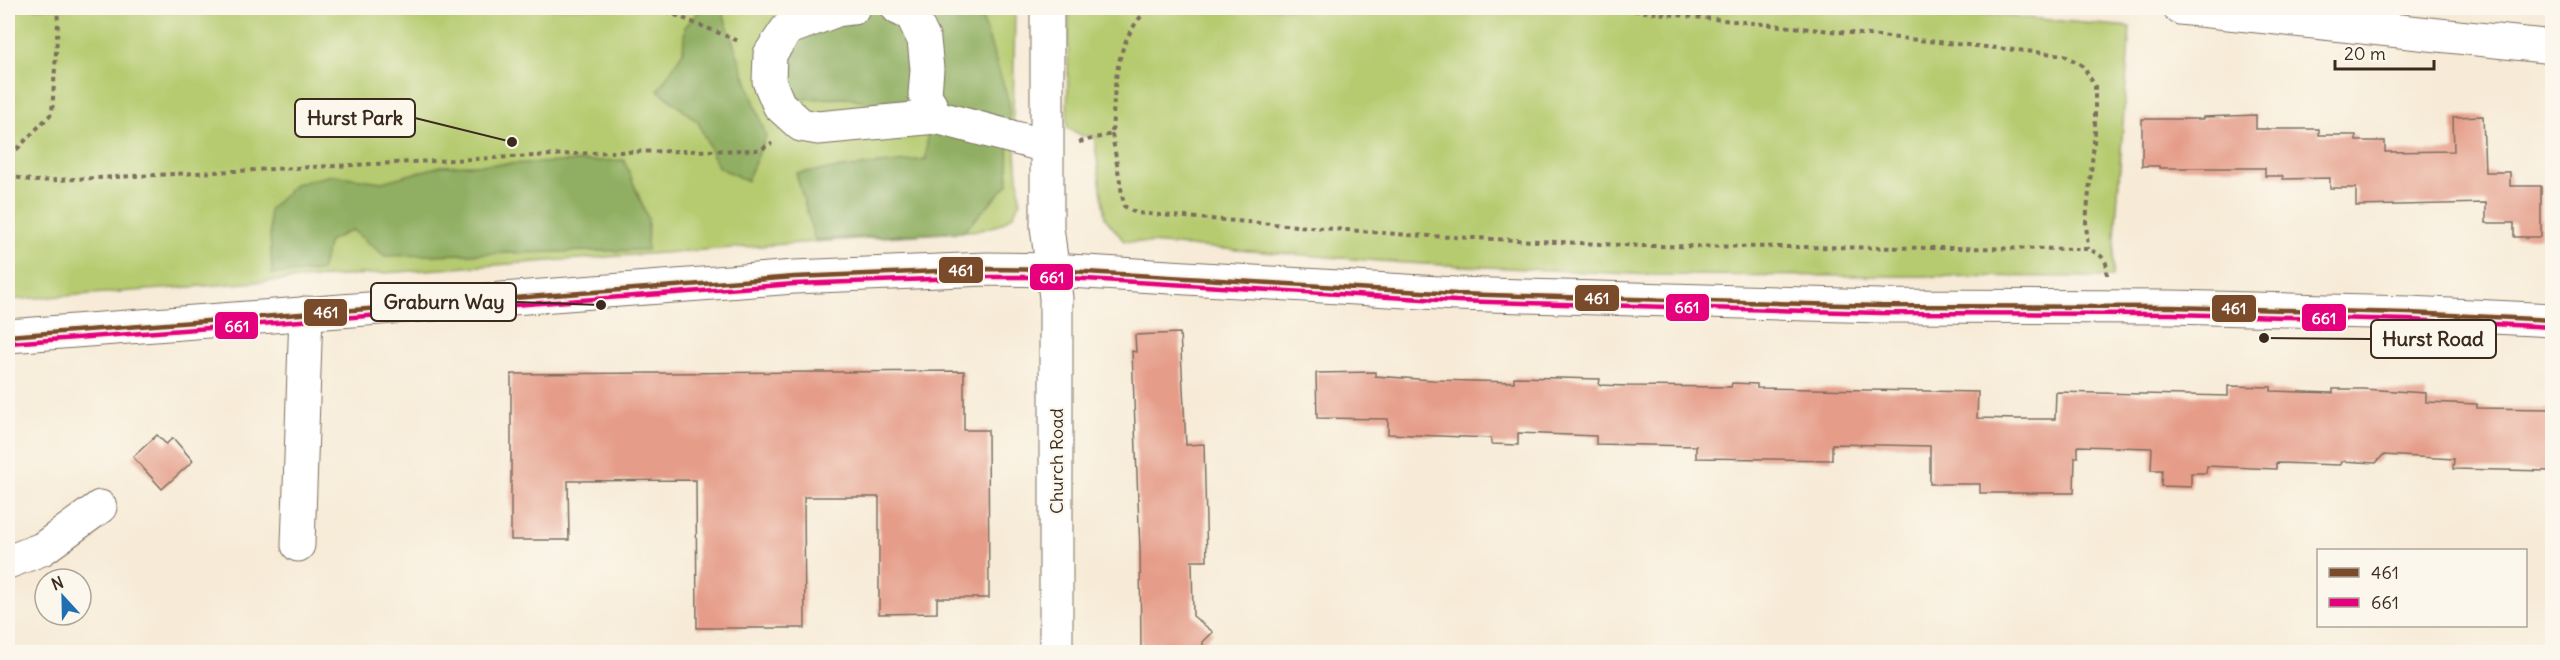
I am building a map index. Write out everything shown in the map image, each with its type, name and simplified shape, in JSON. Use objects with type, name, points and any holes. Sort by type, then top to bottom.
[{"type":"main road","points":[[853,8],[837,10],[787,29],[770,54],[769,81],[779,105],[801,125],[818,128],[936,117],[1046,146]]},
{"type":"main road","points":[[898,8],[912,15],[924,40],[927,69],[925,94],[936,117]]},
{"type":"main road","name":"Church Road","points":[[1047,8],[1047,237],[1056,298],[1056,652]]},
{"type":"main road","points":[[2180,8],[2544,46]]},
{"type":"main road","points":[[8,336],[794,277],[987,269],[1052,270],[1347,288],[1545,297],[1881,306],[2179,307],[2553,320]]},
{"type":"main road","points":[[298,545],[306,314]]},
{"type":"main road","points":[[8,561],[42,549],[100,507]]},
{"type":"path","points":[[8,150],[17,149],[52,113],[57,8]]},
{"type":"path","points":[[658,8],[770,54]]},
{"type":"path","points":[[1149,8],[1136,20],[1123,43],[1115,83],[1112,134],[1124,206],[1136,213],[1410,235],[1644,246],[2088,249],[2101,255],[2108,268]]},
{"type":"path","points":[[1607,8],[2064,55],[2084,66],[2095,86],[2095,132],[2086,222],[2088,249]]},
{"type":"path","points":[[8,176],[36,181],[600,153],[760,150],[801,125]]},
{"type":"path","points":[[1046,146],[1112,134]]},
{"type":"green space","points":[[8,8],[1015,8],[1013,118],[1020,201],[1013,215],[1001,224],[981,230],[8,300]]},
{"type":"green space","points":[[702,8],[721,8],[766,136],[747,181],[718,167],[698,122],[658,90],[683,52],[685,27]]},
{"type":"green space","points":[[830,8],[979,8],[1009,102],[1008,184],[963,232],[815,240],[796,173],[926,159],[928,123],[853,98],[799,99],[763,45]]},
{"type":"green space","points":[[1069,8],[1909,8],[2130,27],[2112,277],[1652,275],[1405,263],[1124,241],[1105,218],[1094,136],[1083,136],[1067,128]]},
{"type":"green space","points":[[624,160],[648,219],[647,250],[385,256],[352,230],[329,241],[321,271],[272,274],[269,210],[295,184],[332,175],[382,182],[441,166]]},
{"type":"building","points":[[2256,115],[2256,129],[2319,129],[2319,135],[2356,135],[2356,141],[2385,141],[2385,152],[2454,151],[2453,117],[2483,116],[2485,172],[2510,172],[2510,186],[2541,186],[2541,237],[2514,237],[2514,223],[2486,223],[2486,203],[2356,206],[2356,188],[2330,188],[2330,178],[2283,179],[2283,176],[2265,176],[2265,168],[2142,166],[2142,119],[2203,119],[2203,117]]},
{"type":"building","points":[[1180,333],[1186,445],[1204,444],[1207,561],[1192,561],[1193,616],[1213,632],[1203,642],[1203,651],[1141,652],[1140,550],[1132,351],[1136,352],[1135,335]]},
{"type":"building","points":[[964,371],[964,430],[988,430],[989,598],[937,598],[937,613],[879,614],[879,497],[804,497],[805,628],[697,628],[696,480],[568,481],[569,540],[511,540],[511,374]]},
{"type":"building","points":[[1375,372],[1375,376],[1433,380],[1514,382],[1514,377],[1600,379],[1599,385],[1628,386],[1731,387],[1732,383],[1757,384],[1757,388],[1978,392],[1977,418],[2017,419],[2055,419],[2056,392],[2228,396],[2228,386],[2271,387],[2271,391],[2333,393],[2333,389],[2363,389],[2426,393],[2426,402],[2477,404],[2477,408],[2553,409],[2553,471],[2453,469],[2454,459],[2383,455],[2376,463],[2341,461],[2340,465],[2276,463],[2276,469],[2207,466],[2206,473],[2191,473],[2191,487],[2161,486],[2162,470],[2151,470],[2152,448],[2078,446],[2078,457],[2075,457],[2074,493],[1980,493],[1980,484],[1930,484],[1930,446],[1832,444],[1832,460],[1696,458],[1696,446],[1596,444],[1596,436],[1518,433],[1518,445],[1491,444],[1491,438],[1388,434],[1388,419],[1317,418],[1316,373]]},
{"type":"building","points":[[157,435],[166,444],[173,438],[193,461],[162,489],[133,457]]},
{"type":"transit line","name":"461","points":[[8,336],[794,277],[987,269],[1052,270],[1456,294],[1881,306],[2171,307],[2409,313],[2552,320]]},
{"type":"transit line","name":"661","points":[[9,343],[794,284],[987,277],[1052,277],[1456,301],[1881,313],[2171,314],[2409,320],[2552,327]]},
{"type":"place","name":"Hurst Park","points":[[512,142]]},
{"type":"place","name":"Graburn Way","points":[[601,305]]},
{"type":"place","name":"Hurst Road","points":[[2264,338]]}]
